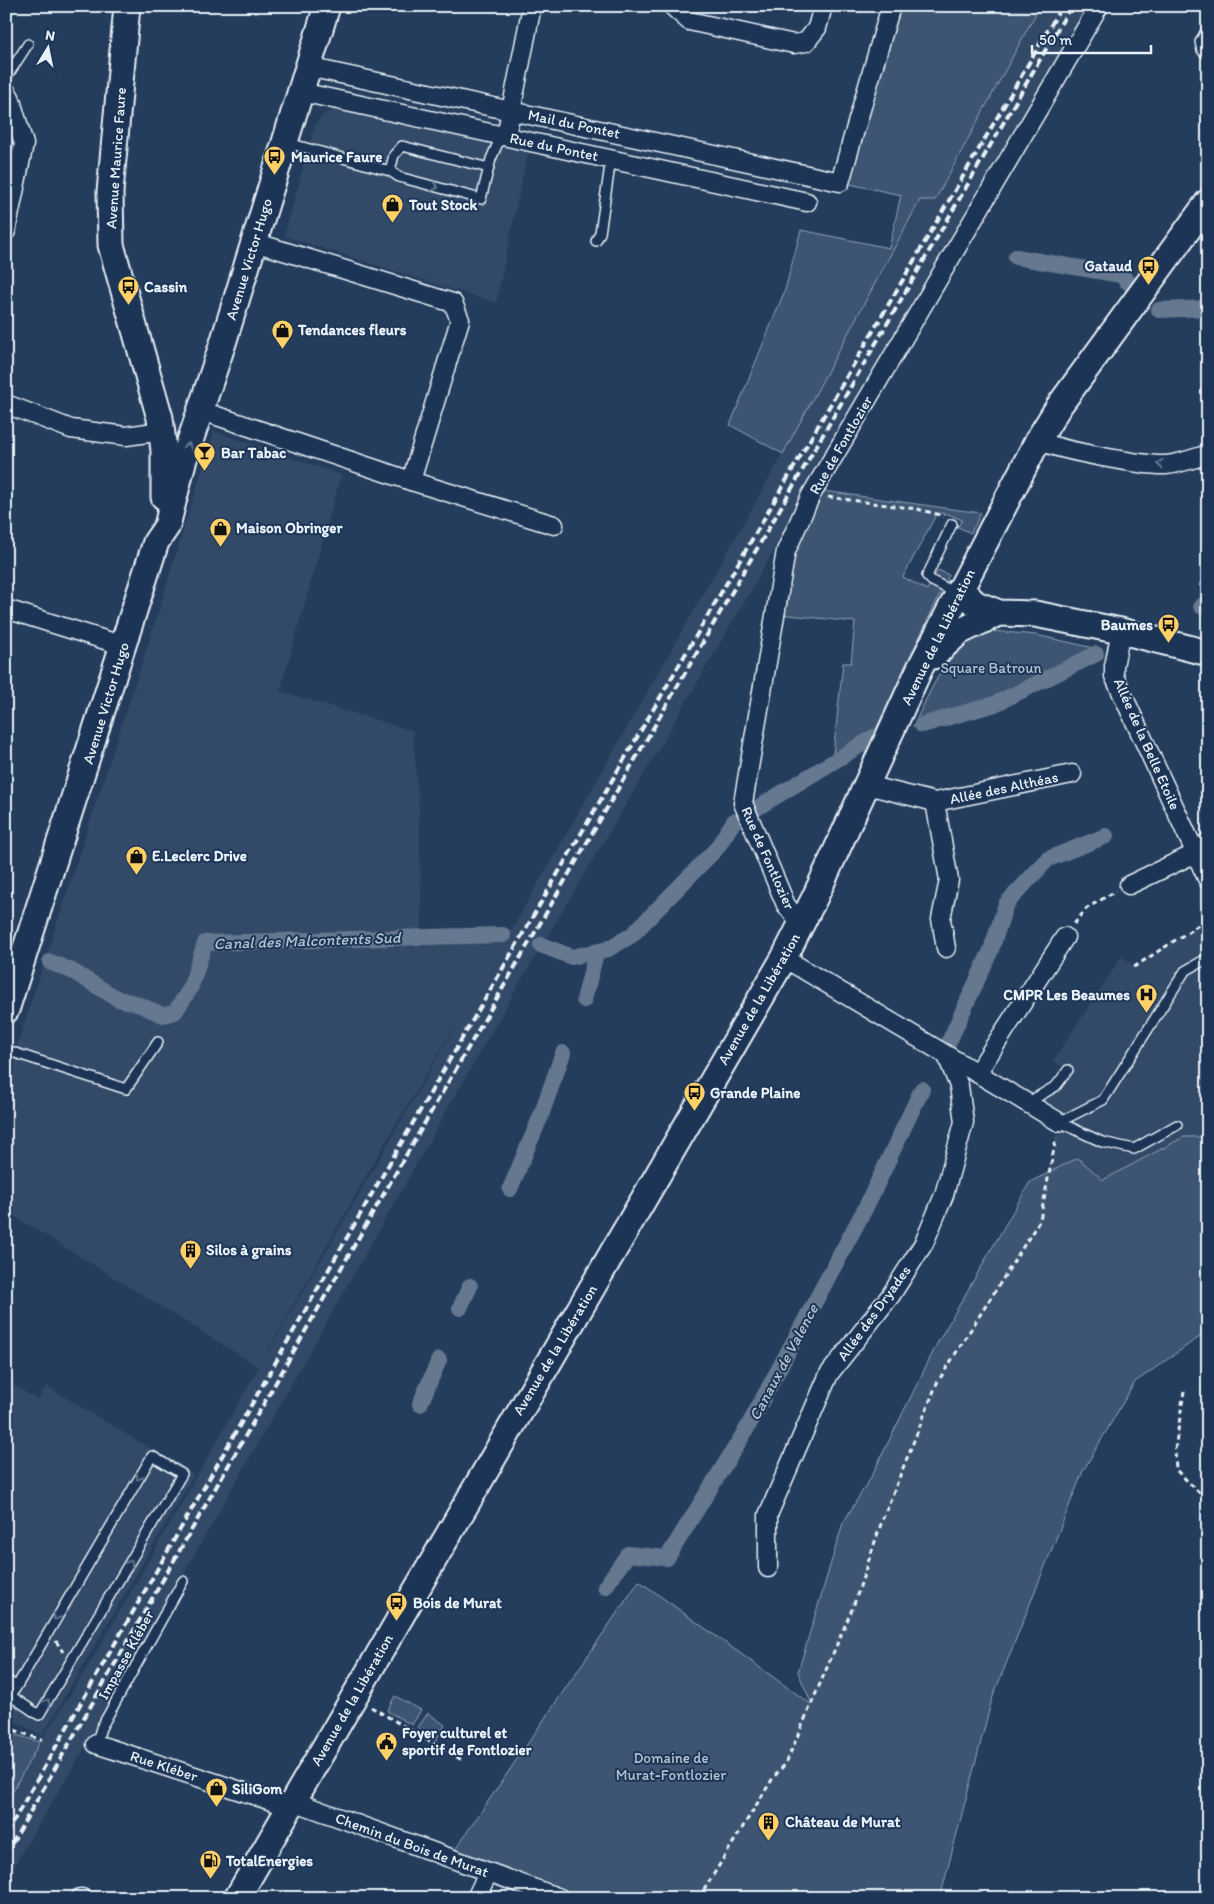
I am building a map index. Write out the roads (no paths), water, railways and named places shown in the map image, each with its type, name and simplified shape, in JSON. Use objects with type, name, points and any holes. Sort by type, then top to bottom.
[{"type":"main road","name":"Avenue Maurice Faure","points":[[127,6],[110,192],[111,246],[161,424],[164,451],[164,497],[156,542]]},
{"type":"main road","name":"Avenue Victor Hugo","points":[[6,1010],[13,967],[124,646],[156,542],[166,526],[183,462],[208,406],[254,242],[327,6]]},
{"type":"main road","name":"Avenue de la Libération","points":[[238,1898],[784,958],[920,668],[1038,440],[1059,406],[1208,202]]},
{"type":"main road","points":[[161,424],[197,406],[208,406]]},
{"type":"main road","points":[[959,592],[982,591],[1035,614]]},
{"type":"main road","points":[[959,592],[976,604],[1000,613],[1035,614],[1121,631],[1208,653]]},
{"type":"main road","points":[[920,668],[959,632],[1000,613]]},
{"type":"street","points":[[504,136],[511,111],[532,6]]},
{"type":"street","points":[[672,6],[689,21],[794,44],[806,42],[817,28],[823,6]]},
{"type":"street","name":"Mail du Pontet","points":[[308,67],[840,182],[891,6]]},
{"type":"street","name":"Rue de Fontlozier","points":[[803,921],[794,915],[786,905],[743,804],[786,551],[811,495],[1099,6]]},
{"type":"street","points":[[6,91],[10,97],[24,144],[6,231]]},
{"type":"street","name":"Rue du Pontet","points":[[301,92],[807,202]]},
{"type":"street","points":[[254,242],[453,302],[460,320],[411,481]]},
{"type":"street","points":[[6,404],[71,429],[126,436],[161,424]]},
{"type":"street","points":[[208,406],[411,481],[554,525]]},
{"type":"street","points":[[1038,440],[1053,446],[1167,465],[1208,454]]},
{"type":"street","points":[[6,609],[124,646]]},
{"type":"street","name":"Allée de la Belle Etoile","points":[[1121,631],[1114,666],[1114,676],[1202,848],[1208,880]]},
{"type":"street","name":"Allée des Althéas","points":[[866,785],[935,802],[1072,774]]},
{"type":"street","name":"Allée des Althéas","points":[[935,802],[949,880],[940,920],[946,948]]},
{"type":"street","points":[[1129,885],[1202,848]]},
{"type":"street","points":[[977,1074],[1065,936]]},
{"type":"street","points":[[784,958],[1059,1122]]},
{"type":"street","name":"Allée des Dryades","points":[[768,1568],[768,1515],[829,1374],[891,1294],[924,1243],[944,1195],[964,1122],[959,1086],[947,1056]]},
{"type":"street","name":"Rue Kléber","points":[[96,1744],[292,1804]]},
{"type":"street","name":"Chemin du Bois de Murat","points":[[292,1804],[560,1898]]},
{"type":"street","points":[[476,1898],[488,1872]]},
{"type":"lane","points":[[1208,26],[1200,42],[1202,50],[1208,56]]},
{"type":"lane","points":[[6,78],[28,44]]},
{"type":"lane","points":[[285,142],[390,171],[399,177],[481,199],[489,168],[504,136]]},
{"type":"lane","points":[[390,171],[394,155],[402,146],[489,168]]},
{"type":"lane","points":[[596,241],[600,234],[611,159]]},
{"type":"lane","points":[[952,524],[928,576],[932,581],[959,592]]},
{"type":"lane","points":[[1059,1122],[1103,1100],[1185,971],[1208,958]]},
{"type":"lane","points":[[6,1050],[126,1089],[158,1042]]},
{"type":"lane","points":[[1027,1103],[1056,1086],[1068,1070]]},
{"type":"lane","points":[[1059,1122],[1102,1142],[1134,1148],[1177,1125]]},
{"type":"lane","points":[[152,1456],[182,1474],[39,1715],[8,1697],[152,1456]]},
{"type":"lane","name":"Impasse Kléber","points":[[96,1744],[101,1728],[183,1581]]},
{"type":"lane","points":[[6,1680],[16,1686]]},
{"type":"waterway","points":[[1016,257],[1121,275],[1129,283]]},
{"type":"waterway","points":[[1159,310],[1208,308]]},
{"type":"waterway","name":"Canal des Malcontents Sud","points":[[1201,606],[1208,603]]},
{"type":"waterway","name":"Canal des Malcontents Sud","points":[[922,725],[995,704],[1096,654]]},
{"type":"waterway","name":"Canal des Malcontents Sud","points":[[757,808],[874,737]]},
{"type":"waterway","name":"Canal des Malcontents Sud","points":[[541,945],[572,957],[608,949],[632,935],[717,848],[734,821]]},
{"type":"waterway","name":"Canaux de Valence","points":[[947,1046],[991,950],[1006,904],[1048,859],[1106,836]]},
{"type":"waterway","name":"Canal des Malcontents Sud","points":[[50,962],[72,971],[118,999],[135,1003],[163,1015],[175,1012],[190,989],[205,943],[503,935]]},
{"type":"waterway","name":"Canal des Malcontents Sud","points":[[584,1000],[596,953]]},
{"type":"waterway","name":"Canal des Malcontents Sud","points":[[510,1189],[540,1118],[563,1053]]},
{"type":"waterway","name":"Canaux de Valence","points":[[605,1587],[628,1554],[667,1558],[746,1430],[867,1205],[922,1089]]},
{"type":"waterway","name":"Canal des Malcontents Sud","points":[[460,1308],[470,1286]]},
{"type":"waterway","name":"Canal des Malcontents Sud","points":[[420,1404],[439,1360]]},
{"type":"railway","points":[[6,1834],[385,1171],[1062,6]]},
{"type":"railway","points":[[6,1854],[394,1176],[1071,6]]},
{"type":"place","name":"Maurice Faure","points":[[275,176]]},
{"type":"place","name":"Tout Stock","points":[[393,224]]},
{"type":"place","name":"Gataud","points":[[1148,285]]},
{"type":"place","name":"Cassin","points":[[128,306]]},
{"type":"place","name":"Tendances fleurs","points":[[282,349]]},
{"type":"place","name":"Bar Tabac","points":[[205,472]]},
{"type":"place","name":"Maison Obringer","points":[[220,547]]},
{"type":"place","name":"Baumes","points":[[1169,644]]},
{"type":"place","name":"E.Leclerc Drive","points":[[136,875]]},
{"type":"place","name":"CMPR Les Beaumes","points":[[1146,1014]]},
{"type":"place","name":"Grande Plaine","points":[[694,1112]]},
{"type":"place","name":"Silos à grains","points":[[190,1269]]},
{"type":"place","name":"Bois de Murat","points":[[397,1622]]},
{"type":"place","name":"Foyer culturel et sportif de Fontlozier","points":[[386,1761]]},
{"type":"place","name":"SiliGom","points":[[216,1808]]},
{"type":"place","name":"Château de Murat","points":[[769,1841]]},
{"type":"place","name":"TotalEnergies","points":[[210,1880]]},
{"type":"park label","name":"Square Batroun","points":[[991,668]]},
{"type":"park label","name":"Domaine de Murat-Fontlozier","points":[[671,1766]]}]
